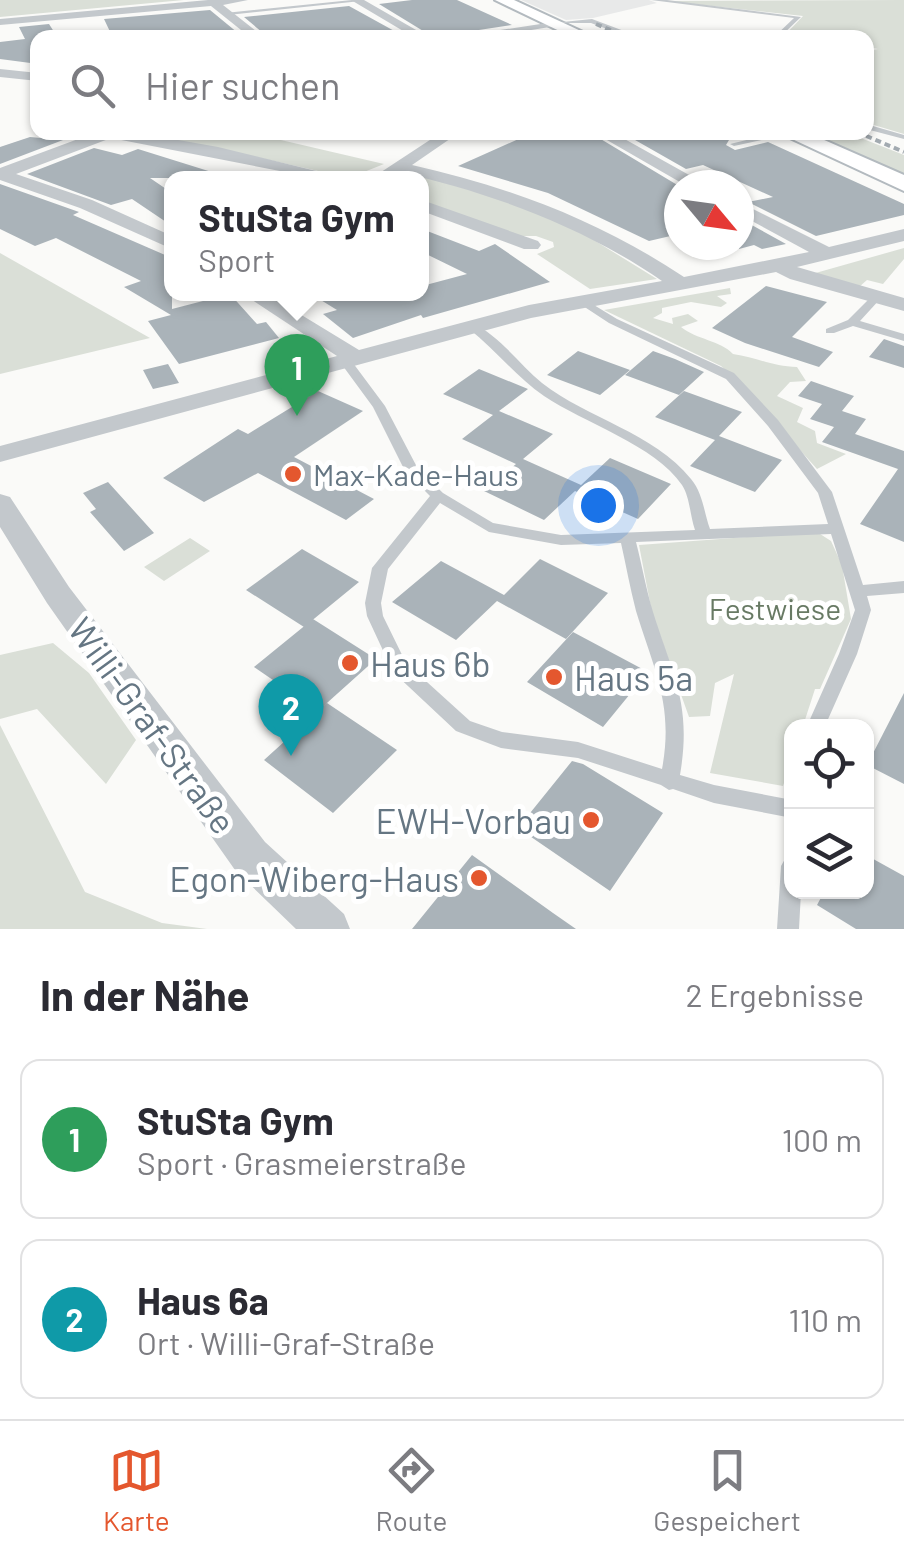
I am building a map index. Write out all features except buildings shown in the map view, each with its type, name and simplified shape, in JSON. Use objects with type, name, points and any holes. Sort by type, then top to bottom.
[{"type":"main road","points":[[485,0],[565,30]]},
{"type":"main road","points":[[502,0],[557,30]]},
{"type":"main road","points":[[804,140],[904,184]]},
{"type":"street","points":[[0,22],[243,0]]},
{"type":"street","points":[[357,1],[410,30]]},
{"type":"street","points":[[214,2],[249,30]]},
{"type":"street","points":[[75,15],[85,28]]},
{"type":"street","points":[[513,30],[550,25]]},
{"type":"street","points":[[0,74],[30,76]]},
{"type":"street","points":[[0,174],[91,140]]},
{"type":"street","points":[[150,140],[304,171]]},
{"type":"street","points":[[392,171],[441,140]]},
{"type":"street","points":[[615,140],[670,170]]},
{"type":"street","points":[[400,166],[420,171]]},
{"type":"street","points":[[429,173],[480,186],[575,220],[643,256],[682,284]]},
{"type":"street","points":[[0,174],[86,204],[164,239]]},
{"type":"street","points":[[429,209],[531,245]]},
{"type":"street","points":[[754,215],[827,254]]},
{"type":"street","points":[[0,454],[472,326],[778,266],[904,235]]},
{"type":"street","points":[[778,266],[904,305]]},
{"type":"street","points":[[263,301],[352,361]]},
{"type":"street","name":"Willi-Graf-Straße","points":[[0,502],[58,595],[250,856],[328,929]]},
{"type":"lane","points":[[654,0],[798,17],[784,30]]},
{"type":"lane","points":[[228,13],[357,1]]},
{"type":"lane","points":[[550,25],[598,22],[618,30]]},
{"type":"lane","points":[[874,128],[904,137]]},
{"type":"lane","points":[[734,144],[754,140]]},
{"type":"lane","points":[[830,331],[852,322],[876,298]]},
{"type":"lane","points":[[584,302],[614,321],[730,376],[812,470],[825,492],[862,610],[848,654],[819,719]]},
{"type":"lane","points":[[852,322],[904,338]]},
{"type":"lane","points":[[472,326],[550,394],[631,438],[684,478],[692,489],[697,520],[704,532]]},
{"type":"lane","points":[[352,361],[412,471],[438,496],[489,527],[561,540],[837,529]]},
{"type":"lane","points":[[438,496],[380,568],[373,603],[375,616],[399,666],[464,726],[501,740],[578,750],[669,782],[788,809]]},
{"type":"lane","points":[[628,540],[646,616],[662,655],[677,712],[678,739],[669,782]]},
{"type":"lane","points":[[858,591],[904,587]]},
{"type":"lane","points":[[788,929],[790,899]]},
{"type":"shaded area","points":[[521,0],[649,0],[657,3],[566,20]]},
{"type":"green space","points":[[0,0],[184,0],[0,17]]},
{"type":"green space","points":[[904,0],[904,134],[874,125],[874,50],[878,49],[874,48],[874,30],[790,30],[803,16],[666,1]]},
{"type":"green space","points":[[165,140],[281,140],[384,164],[366,171],[318,171]]},
{"type":"green space","points":[[822,140],[866,140],[904,155],[904,175]]},
{"type":"green space","points":[[429,178],[550,213],[657,279],[590,289],[537,254],[554,247],[553,242],[519,236],[429,204]]},
{"type":"green space","points":[[904,248],[904,259],[883,284],[867,280],[859,287],[812,274]]},
{"type":"green space","points":[[0,253],[150,338],[0,374]]},
{"type":"green space","points":[[730,288],[731,294],[717,296],[727,303],[721,307],[691,302],[662,308],[662,313],[653,318],[673,324],[672,318],[688,314],[698,321],[681,327],[733,354],[797,367],[806,381],[790,382],[777,396],[803,408],[797,422],[815,431],[817,443],[846,454],[817,469],[721,366],[604,310]]},
{"type":"green space","name":"Festwiese","points":[[817,532],[831,541],[842,565],[851,619],[820,689],[815,689],[805,719],[784,719],[783,786],[710,773],[734,674],[715,683],[710,716],[689,717],[652,613],[639,545]]},
{"type":"green space","points":[[190,538],[210,551],[164,581],[144,567]]},
{"type":"green space","points":[[53,643],[89,673],[136,740],[106,784],[37,709],[0,719],[0,655]]},
{"type":"green space","points":[[0,725],[85,892],[162,923],[207,929],[0,929]]},
{"type":"railway","points":[[596,24],[611,30]]},
{"type":"railway","points":[[874,139],[904,152]]},
{"type":"place","name":"StuSta Gym","points":[[297,416]]},
{"type":"place","name":"Max-Kade-Haus","points":[[293,474]]},
{"type":"place","name":"Haus 6b","points":[[350,663]]},
{"type":"place","name":"Haus 5a","points":[[554,677]]},
{"type":"place","name":"Haus 6a","points":[[291,756]]},
{"type":"place","name":"EWH-Vorbau","points":[[591,820]]},
{"type":"place","name":"Egon-Wiberg-Haus","points":[[479,878]]}]
